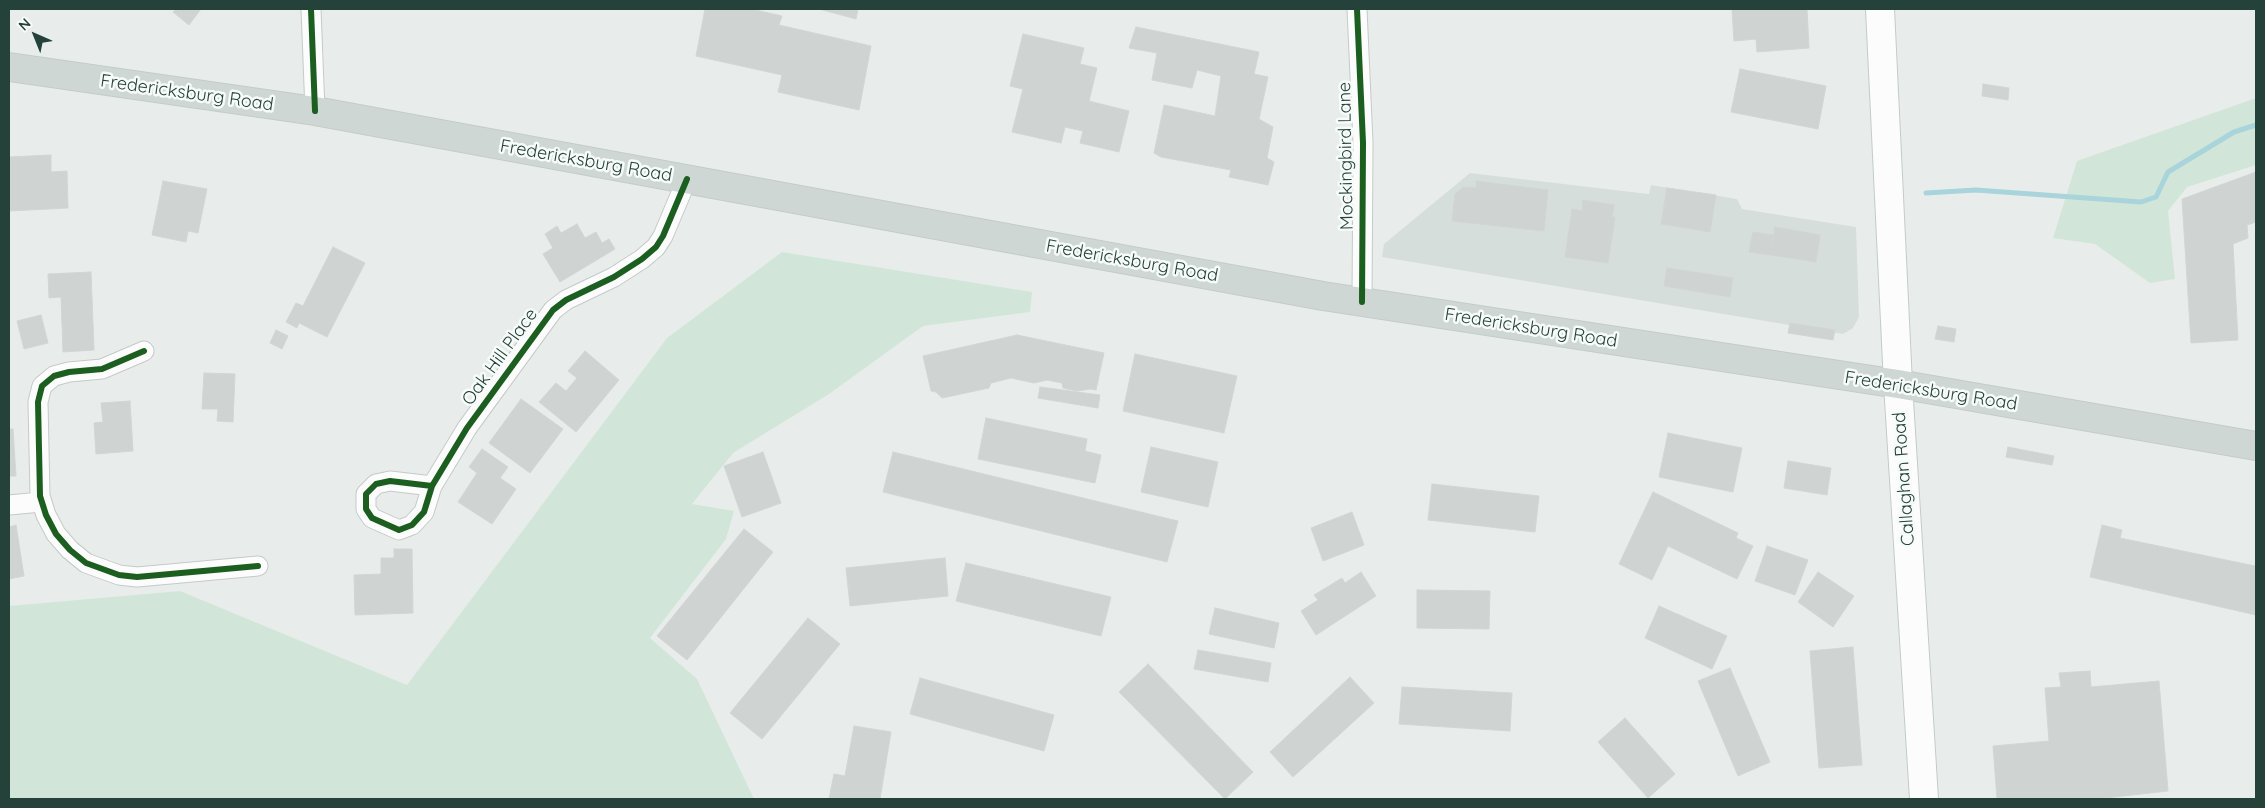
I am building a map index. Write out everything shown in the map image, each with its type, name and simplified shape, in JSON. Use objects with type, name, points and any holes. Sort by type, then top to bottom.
[{"type":"main road","name":"Callaghan Road","points":[[1880,9],[1898,384],[1924,799]]},
{"type":"main road","name":"Fredericksburg Road","points":[[9,67],[315,112],[1362,302],[1898,384],[2256,446]]},
{"type":"street","points":[[311,9],[315,112]]},
{"type":"street","name":"Mockingbird Lane","points":[[1357,9],[1363,143],[1362,302]]},
{"type":"street","name":"Oak Hill Place","points":[[432,486],[467,428],[553,310],[566,300],[614,277],[656,247],[663,236],[687,179]]},
{"type":"street","points":[[144,351],[102,369],[69,372],[54,376],[42,386],[38,402],[41,502],[56,534],[70,550],[86,563],[106,572],[137,577],[258,566]]},
{"type":"street","points":[[9,505],[41,502]]},
{"type":"shaded area","points":[[1470,173],[1649,194],[1651,185],[1737,199],[1742,209],[1856,227],[1859,317],[1853,328],[1843,334],[1382,257],[1384,244]]},
{"type":"green space","points":[[2256,98],[2256,165],[2187,187],[2168,211],[2175,279],[2150,283],[2095,244],[2053,238],[2077,161]]},
{"type":"green space","points":[[782,252],[1032,292],[1030,312],[923,326],[829,394],[733,453],[692,504],[734,511],[726,539],[650,638],[697,679],[754,799],[9,799],[9,606],[180,591],[407,685],[667,338]]},
{"type":"building","points":[[176,9],[201,9],[189,25],[173,12]]},
{"type":"building","points":[[705,9],[751,9],[782,16],[779,25],[871,46],[859,110],[778,92],[782,75],[696,56]]},
{"type":"building","points":[[819,9],[858,9],[856,19]]},
{"type":"building","points":[[1732,9],[1807,9],[1809,48],[1757,52],[1756,39],[1734,41]]},
{"type":"building","points":[[1136,27],[1259,52],[1254,74],[1268,77],[1259,119],[1273,127],[1267,158],[1274,162],[1268,185],[1229,177],[1231,170],[1161,157],[1154,153],[1164,105],[1215,116],[1221,76],[1197,70],[1192,88],[1152,80],[1157,53],[1129,48]]},
{"type":"building","points":[[1023,34],[1084,48],[1080,64],[1097,68],[1089,101],[1129,111],[1119,152],[1080,143],[1083,131],[1065,127],[1061,143],[1012,132],[1023,89],[1010,86]]},
{"type":"building","points":[[1740,69],[1826,86],[1818,129],[1731,112]]},
{"type":"building","points":[[1983,84],[2009,88],[2008,100],[1982,96]]},
{"type":"building","points":[[51,155],[51,172],[67,171],[68,208],[9,211],[9,157]]},
{"type":"building","points":[[2256,172],[2256,222],[2247,225],[2248,238],[2233,244],[2238,340],[2191,343],[2182,199]]},
{"type":"building","points":[[163,181],[207,189],[198,233],[188,231],[186,242],[152,235]]},
{"type":"building","points":[[1476,181],[1548,190],[1544,231],[1452,221],[1455,194],[1463,187],[1476,188]]},
{"type":"building","points":[[1667,188],[1716,195],[1710,232],[1661,224]]},
{"type":"building","points":[[1583,200],[1614,205],[1612,217],[1615,217],[1608,263],[1565,257],[1572,209],[1582,211]]},
{"type":"building","points":[[577,224],[585,238],[596,232],[602,243],[609,239],[615,249],[560,282],[543,254],[553,248],[545,234],[557,226],[561,233]]},
{"type":"building","points":[[1775,227],[1820,235],[1816,262],[1771,255]]},
{"type":"building","points":[[1753,232],[1773,235],[1771,255],[1749,252]]},
{"type":"building","points":[[333,247],[365,263],[327,337],[299,323],[297,328],[286,322],[296,303],[303,306]]},
{"type":"building","points":[[1667,268],[1733,278],[1730,297],[1664,286]]},
{"type":"building","points":[[91,272],[94,350],[63,352],[61,297],[49,298],[48,274]]},
{"type":"building","points":[[41,315],[48,343],[24,349],[17,321]]},
{"type":"building","points":[[1790,323],[1835,330],[1833,340],[1788,333]]},
{"type":"building","points":[[1938,326],[1956,329],[1954,342],[1935,339]]},
{"type":"building","points":[[276,330],[288,336],[282,349],[270,343]]},
{"type":"building","points":[[1017,335],[1104,353],[1096,390],[1077,391],[1063,388],[1062,383],[1047,380],[1034,383],[1011,378],[991,383],[989,388],[942,398],[936,392],[931,391],[923,356]]},
{"type":"building","points":[[585,351],[619,380],[576,432],[539,402],[556,383],[566,391],[577,378],[568,371]]},
{"type":"building","points":[[1135,354],[1237,376],[1224,433],[1123,411]]},
{"type":"building","points":[[204,373],[235,374],[233,422],[217,421],[218,409],[202,409]]},
{"type":"building","points":[[1040,387],[1100,395],[1098,408],[1038,398]]},
{"type":"building","points":[[521,399],[563,429],[530,473],[489,443]]},
{"type":"building","points":[[130,401],[133,451],[96,454],[94,423],[103,422],[101,403]]},
{"type":"building","points":[[986,418],[1087,439],[1085,451],[1101,455],[1095,483],[978,459]]},
{"type":"building","points":[[9,429],[13,429],[16,476],[9,476]]},
{"type":"building","points":[[1668,433],[1742,448],[1733,492],[1659,477]]},
{"type":"building","points":[[1151,447],[1218,462],[1208,507],[1141,492]]},
{"type":"building","points":[[2008,447],[2054,456],[2052,465],[2006,457]]},
{"type":"building","points":[[482,449],[508,467],[500,478],[516,489],[492,524],[458,502],[477,473],[469,467]]},
{"type":"building","points":[[763,452],[781,503],[742,517],[724,466]]},
{"type":"building","points":[[893,452],[1178,521],[1167,562],[883,492]]},
{"type":"building","points":[[1788,461],[1831,468],[1827,495],[1784,488]]},
{"type":"building","points":[[1432,484],[1539,496],[1535,532],[1428,520]]},
{"type":"building","points":[[1653,492],[1738,533],[1736,538],[1753,546],[1737,579],[1668,546],[1652,580],[1619,564]]},
{"type":"building","points":[[1352,512],[1364,545],[1323,561],[1311,528]]},
{"type":"building","points":[[16,525],[24,576],[9,579],[9,527]]},
{"type":"building","points":[[2102,525],[2122,530],[2120,538],[2255,566],[2256,562],[2256,615],[2090,577]]},
{"type":"building","points":[[744,529],[773,552],[687,660],[657,636]]},
{"type":"building","points":[[1767,546],[1808,560],[1795,595],[1755,581]]},
{"type":"building","points":[[394,549],[412,549],[413,613],[355,615],[354,575],[381,574],[381,558],[394,558]]},
{"type":"building","points":[[945,558],[948,596],[850,606],[846,568]]},
{"type":"building","points":[[966,563],[1111,597],[1101,636],[956,601]]},
{"type":"building","points":[[1361,572],[1376,596],[1316,635],[1301,611],[1318,600],[1314,595],[1342,578],[1345,583]]},
{"type":"building","points":[[1818,572],[1854,596],[1833,627],[1798,602]]},
{"type":"building","points":[[1417,590],[1490,591],[1489,629],[1417,628]]},
{"type":"building","points":[[1659,606],[1727,636],[1712,669],[1645,638]]},
{"type":"building","points":[[1215,608],[1279,623],[1274,648],[1209,634]]},
{"type":"building","points":[[808,618],[840,644],[762,739],[730,713]]},
{"type":"building","points":[[1853,647],[1862,765],[1819,768],[1810,651]]},
{"type":"building","points":[[1198,650],[1271,663],[1268,682],[1194,669]]},
{"type":"building","points":[[1148,664],[1253,772],[1225,799],[1119,692]]},
{"type":"building","points":[[1730,668],[1770,762],[1738,776],[1698,681]]},
{"type":"building","points":[[2090,671],[2091,687],[2159,681],[2168,791],[2096,799],[1997,799],[1993,746],[2049,741],[2045,688],[2061,687],[2059,673]]},
{"type":"building","points":[[1350,677],[1374,703],[1293,777],[1270,752]]},
{"type":"building","points":[[920,678],[1054,715],[1044,751],[910,714]]},
{"type":"building","points":[[1402,687],[1512,693],[1510,731],[1399,724]]},
{"type":"building","points":[[1625,718],[1675,774],[1648,798],[1598,742]]},
{"type":"building","points":[[854,726],[891,732],[880,799],[829,799],[834,774],[845,776]]},
{"type":"waterway","points":[[1926,193],[1976,190],[2141,202],[2156,197],[2168,172],[2234,132],[2256,125]]},
{"type":"cycle path","points":[[311,9],[315,111]]},
{"type":"cycle path","points":[[1357,9],[1363,143],[1362,302]]},
{"type":"cycle path","points":[[432,486],[424,512],[412,525],[399,530],[372,518],[366,509],[366,494],[376,484],[390,481],[432,486],[467,428],[553,310],[566,300],[614,277],[642,259],[656,247],[663,236],[687,179]]},
{"type":"cycle path","points":[[144,351],[102,369],[69,372],[54,376],[42,386],[38,402],[40,496],[46,515],[56,534],[70,550],[86,563],[119,575],[137,577],[258,566]]}]
